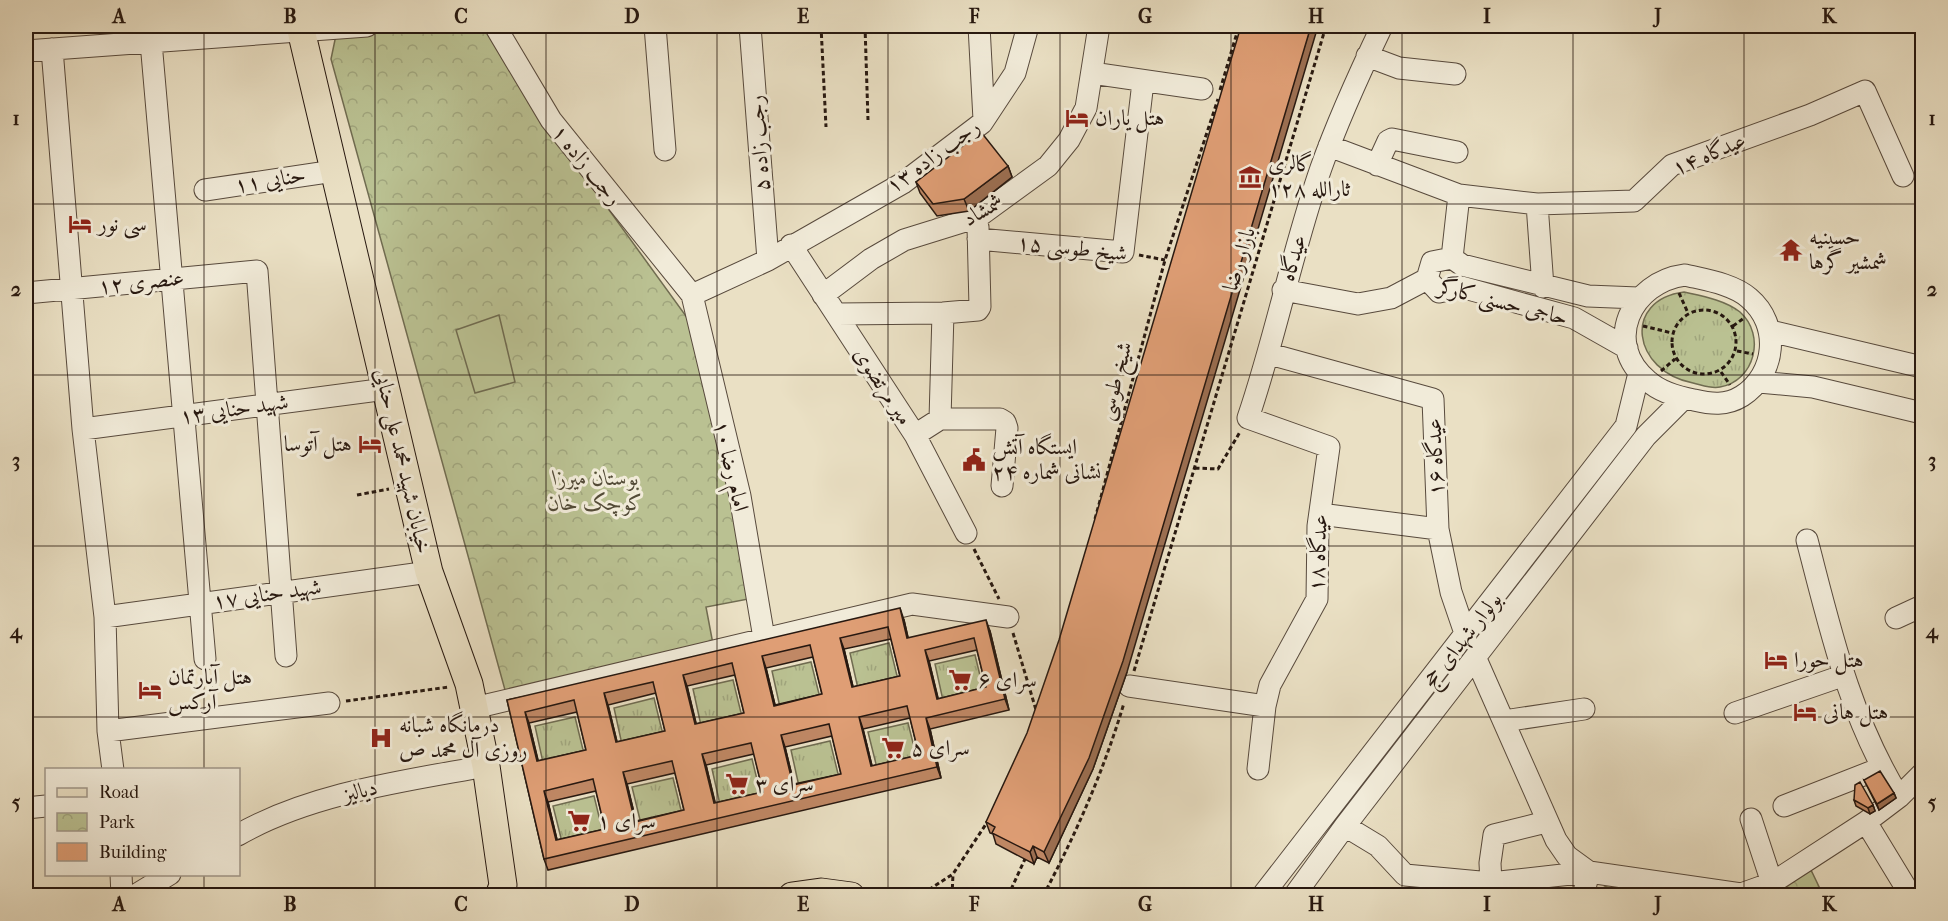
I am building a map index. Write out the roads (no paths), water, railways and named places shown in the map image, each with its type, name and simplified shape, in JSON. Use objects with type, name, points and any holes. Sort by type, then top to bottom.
[{"type":"main road","name":"خیابان شهید محمد علی حنایی","points":[[301,28],[429,572],[472,696],[486,766],[503,885],[499,896]]},
{"type":"main road","points":[[792,896],[821,892],[858,895]]},
{"type":"street","points":[[26,51],[301,28],[367,26]]},
{"type":"street","name":"رجب زاده ۱","points":[[495,26],[551,120],[692,295]]},
{"type":"street","points":[[655,26],[665,150]]},
{"type":"street","name":"رجب زاده ۵","points":[[750,26],[768,260]]},
{"type":"street","points":[[979,26],[984,120]]},
{"type":"street","name":"رجب زاده ۱۳","points":[[692,295],[768,260],[903,183],[984,120],[1015,73],[1028,26]]},
{"type":"street","name":"شمشاد","points":[[822,296],[871,260],[904,240],[978,217],[1048,166],[1062,149],[1086,108],[1099,26]]},
{"type":"street","name":"عیدگاه","points":[[1248,418],[1270,354],[1283,290],[1329,146],[1382,26]]},
{"type":"street","points":[[151,42],[205,659]]},
{"type":"street","points":[[52,49],[83,429],[105,616],[108,731],[113,768]]},
{"type":"street","points":[[1367,56],[1399,68],[1455,74]]},
{"type":"street","points":[[1092,72],[1143,82],[1202,89]]},
{"type":"street","name":"۱۵ شیخ طوسی","points":[[978,239],[1123,252],[1143,82]]},
{"type":"street","name":"عیدگاه ۱۴","points":[[1329,146],[1459,195],[1537,204],[1634,201],[1672,165],[1810,115],[1865,91],[1902,176]]},
{"type":"street","points":[[1377,165],[1388,141],[1392,138],[1457,152]]},
{"type":"street","name":"حنایی ۱۱","points":[[205,190],[334,171]]},
{"type":"street","points":[[1452,258],[1459,195]]},
{"type":"street","points":[[1537,204],[1543,287]]},
{"type":"street","points":[[837,314],[943,313],[974,311],[980,307],[978,217]]},
{"type":"street","name":"میر مرتضوی","points":[[791,245],[822,296],[837,314],[915,435],[966,533]]},
{"type":"street","name":"حاجی حسنی کارگر","points":[[1627,348],[1574,318],[1461,287],[1439,292],[1427,279],[1432,262],[1452,258],[1462,265],[1543,287],[1588,296],[1638,298]]},
{"type":"street","name":"عنصری ۱۲","points":[[26,293],[257,271],[267,404]]},
{"type":"street","points":[[1685,275],[1749,297],[1765,318],[1770,331],[1770,358],[1759,382],[1749,391],[1725,403],[1712,404],[1684,398],[1660,389],[1639,372],[1627,348],[1627,322],[1638,298],[1659,281],[1685,275]]},
{"type":"street","points":[[1283,290],[1358,304],[1391,298],[1427,279]]},
{"type":"street","name":"امام رضا ۱۰","points":[[692,295],[740,496],[764,638]]},
{"type":"street","points":[[940,419],[943,313]]},
{"type":"street","points":[[1770,331],[1923,367]]},
{"type":"street","name":"عیدگاه ۱۶","points":[[1270,354],[1433,399],[1438,529],[1320,514]]},
{"type":"street","name":"بولوار شهدای حج","points":[[1262,896],[1466,636],[1626,426],[1639,372]]},
{"type":"street","points":[[1759,382],[1813,387],[1923,413]]},
{"type":"street","name":"شهید حنایی ۱۳","points":[[83,429],[386,389]]},
{"type":"street","name":"بولوار شهدای حج","points":[[1294,896],[1345,826],[1646,436],[1684,398]]},
{"type":"street","points":[[267,404],[286,656]]},
{"type":"street","name":"عیدگاه ۱۸","points":[[1248,418],[1329,447],[1320,514],[1317,599],[1270,686],[1265,706],[1258,769]]},
{"type":"street","points":[[915,435],[940,419],[1005,422],[1007,428],[1002,486]]},
{"type":"street","points":[[1438,529],[1451,592],[1466,636]]},
{"type":"street","points":[[1808,540],[1842,676],[1881,768],[1899,797]]},
{"type":"street","name":"شهید حنایی ۱۷","points":[[105,616],[429,572]]},
{"type":"street","points":[[472,696],[764,638],[912,604],[1008,617]]},
{"type":"street","points":[[1896,618],[1923,606]]},
{"type":"street","points":[[1476,658],[1546,822],[1567,856],[1588,872]]},
{"type":"street","points":[[1735,713],[1842,676]]},
{"type":"street","points":[[1129,686],[1265,706]]},
{"type":"street","points":[[108,731],[329,703]]},
{"type":"street","points":[[1504,721],[1584,710]]},
{"type":"street","name":"دیالیز","points":[[240,834],[256,825],[358,790],[486,766]]},
{"type":"street","points":[[1784,806],[1881,768]]},
{"type":"street","points":[[1345,826],[1378,846],[1405,875],[1491,883],[1588,872],[1741,894],[1772,883],[1866,822],[1899,797],[1923,774]]},
{"type":"street","points":[[26,808],[45,806]]},
{"type":"street","points":[[1751,819],[1772,883]]},
{"type":"street","points":[[1491,883],[1490,863],[1494,835],[1546,822]]},
{"type":"street","points":[[1866,822],[1911,896]]},
{"type":"street","points":[[1583,896],[1588,872]]},
{"type":"street","points":[[121,876],[122,896]]},
{"type":"street","points":[[134,896],[167,876]]},
{"type":"place","name":"هتل یاران","points":[[1077,118]]},
{"type":"place","name":"گالری ثارالله ۱۲۸","points":[[1250,177]]},
{"type":"place","name":"سی نور","points":[[80,224]]},
{"type":"place","name":"حسینیه شمشیر گرها","points":[[1791,250]]},
{"type":"place","name":"هتل آتوسا","points":[[370,444]]},
{"type":"place","name":"ایستگاه آتش نشانی شماره ۲۴","points":[[974,460]]},
{"type":"place","name":"هتل حورا","points":[[1776,660]]},
{"type":"place","name":"سرای ۶","points":[[960,680]]},
{"type":"place","name":"هتل آپارتمان آرکس","points":[[150,690]]},
{"type":"place","name":"هتل هانی","points":[[1805,712]]},
{"type":"place","name":"درمانگاه شبانه روزی آل محمد ص","points":[[381,738]]},
{"type":"place","name":"سرای ۵","points":[[893,748]]},
{"type":"place","name":"سرای ۳","points":[[737,784]]},
{"type":"place","name":"سرای ۱","points":[[579,821]]},
{"type":"park label","name":"بوستان میرزا کوچک خان","points":[[596,490]]}]
